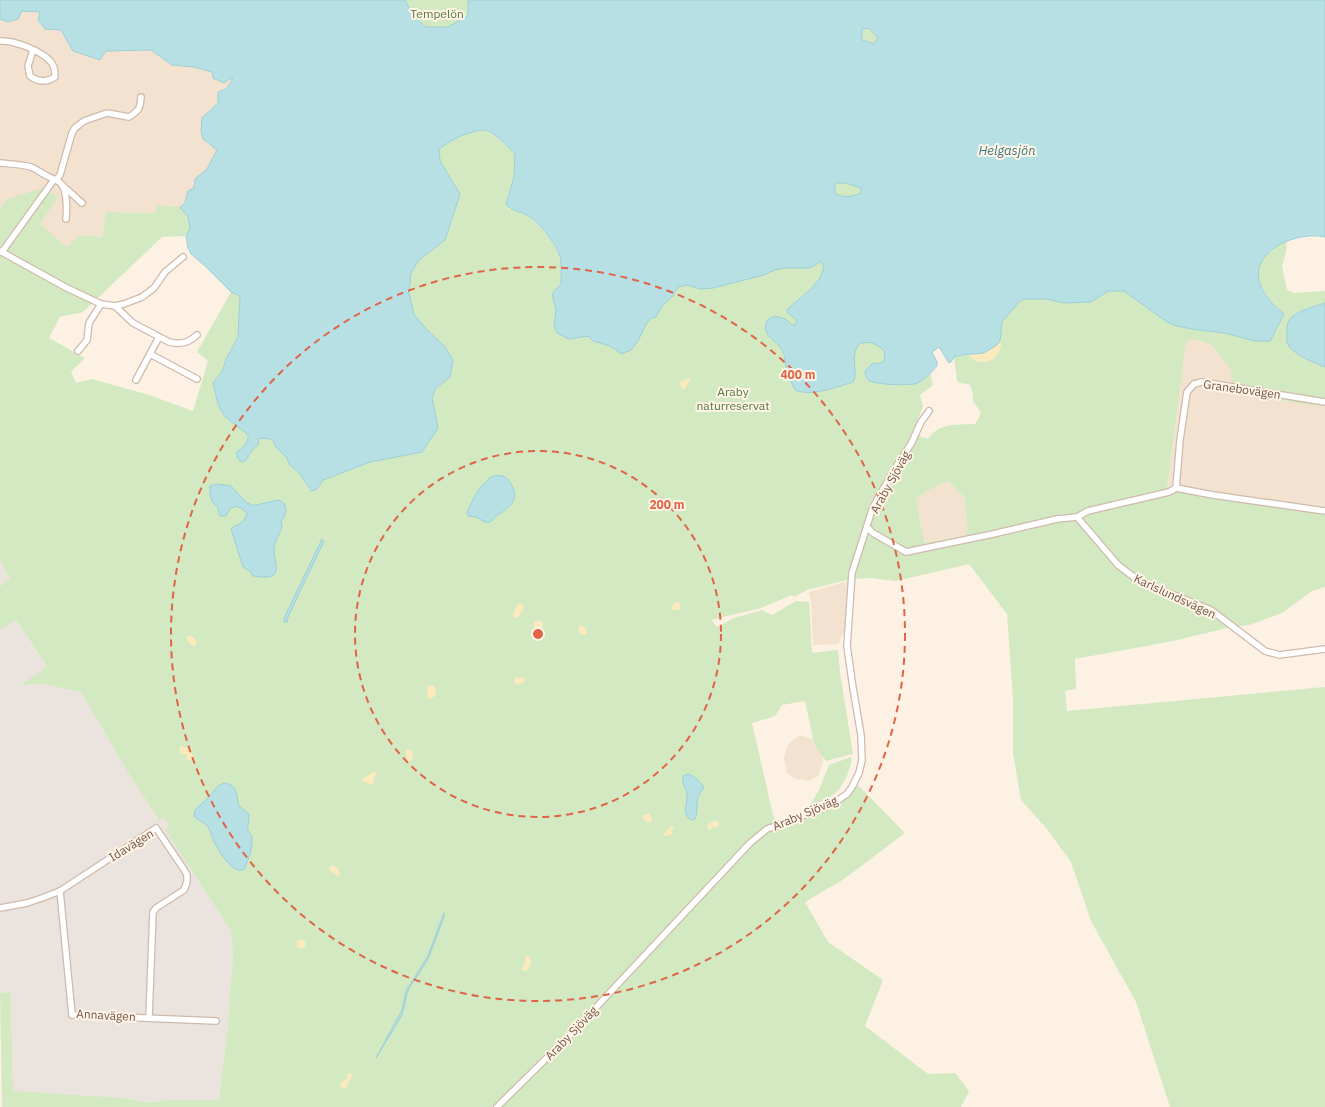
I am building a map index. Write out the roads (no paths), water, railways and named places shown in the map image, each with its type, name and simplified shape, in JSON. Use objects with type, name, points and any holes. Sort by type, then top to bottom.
[{"type":"street","points":[[0,41],[8,40],[23,45],[33,50],[52,62],[55,70],[55,77],[49,81],[36,81],[30,76],[28,66],[33,50]]},
{"type":"street","points":[[141,96],[140,107],[136,113],[129,117],[107,113],[84,121],[75,128],[72,133],[60,175],[53,181],[1,252],[67,288],[101,304],[115,306],[142,297],[154,288],[165,272],[183,257]]},
{"type":"street","points":[[0,163],[18,164],[32,167],[56,180],[82,203]]},
{"type":"street","points":[[63,186],[67,207],[66,219]]},
{"type":"street","points":[[78,351],[87,340],[89,323],[101,304]]},
{"type":"street","points":[[115,306],[132,323],[170,342],[181,344],[192,340],[197,335]]},
{"type":"street","points":[[136,380],[159,337]]},
{"type":"street","points":[[150,354],[197,379]]},
{"type":"street","name":"Granebovägen","points":[[1176,488],[1180,440],[1187,392],[1194,384],[1202,382],[1325,402]]},
{"type":"street","name":"Araby Sjöväg","points":[[497,1107],[572,1033],[750,843],[767,829],[834,803],[847,794],[852,787],[859,773],[862,750],[861,735],[849,666],[847,636],[852,573],[878,498],[911,444],[921,422],[929,411]]},
{"type":"street","points":[[867,527],[873,533],[906,552],[993,534],[1057,518],[1077,517],[1088,511],[1169,492],[1176,488],[1213,495],[1325,511]]},
{"type":"street","name":"Karlslundsvägen","points":[[1077,517],[1118,565],[1135,578],[1146,584],[1211,610],[1265,651],[1279,655],[1325,649]]},
{"type":"street","name":"Idavägen","points":[[0,908],[34,900],[60,891],[156,828],[183,868],[187,875],[187,882],[184,890],[156,908],[153,912],[149,1017]]},
{"type":"street","name":"Annavägen","points":[[60,891],[72,1015],[149,1017],[216,1021]]},
{"type":"water","name":"Helgasjön","points":[[0,0],[405,0],[413,15],[426,27],[448,27],[468,16],[468,0],[1325,0],[1325,237],[1303,237],[1291,240],[1280,244],[1270,251],[1263,259],[1259,269],[1259,281],[1263,291],[1269,299],[1284,314],[1270,341],[1254,341],[1225,333],[1177,326],[1167,322],[1124,291],[1108,291],[1091,302],[1064,303],[1046,299],[1024,299],[1018,303],[1002,322],[1000,341],[997,345],[984,353],[954,357],[949,363],[939,347],[932,352],[937,362],[937,366],[918,383],[893,384],[877,383],[868,380],[865,371],[873,363],[879,364],[884,361],[885,352],[877,345],[866,342],[859,344],[856,349],[854,360],[855,378],[853,382],[832,389],[816,392],[802,392],[795,390],[787,370],[783,352],[767,334],[765,327],[767,321],[772,317],[783,318],[792,325],[795,325],[797,321],[787,312],[787,310],[814,286],[822,274],[824,267],[822,262],[810,268],[784,268],[775,270],[764,275],[713,288],[700,289],[688,285],[678,287],[673,296],[662,306],[656,317],[650,319],[638,341],[631,350],[622,354],[610,346],[593,341],[588,336],[569,339],[557,333],[554,326],[556,309],[552,294],[561,284],[561,262],[558,251],[546,232],[535,221],[525,214],[512,209],[506,204],[514,177],[515,154],[500,139],[491,133],[482,130],[468,133],[451,141],[439,149],[440,161],[460,194],[445,240],[419,260],[411,273],[409,293],[414,314],[427,330],[445,347],[453,360],[450,377],[436,388],[432,397],[438,428],[422,452],[370,462],[323,480],[317,489],[311,491],[300,474],[289,464],[287,458],[275,446],[273,440],[271,439],[259,438],[258,445],[254,448],[246,460],[242,462],[239,460],[237,452],[246,443],[248,435],[224,415],[218,405],[213,383],[222,372],[226,359],[238,337],[240,296],[231,292],[191,254],[188,248],[186,236],[190,228],[188,217],[180,207],[185,203],[188,191],[194,188],[195,179],[207,169],[217,150],[203,139],[201,131],[202,118],[218,103],[218,92],[226,89],[233,79],[230,79],[224,83],[213,78],[212,72],[194,67],[172,65],[151,50],[106,51],[100,60],[73,51],[61,30],[45,29],[38,20],[40,12],[22,11],[18,19],[8,22],[0,19]],"holes":[[[869,28],[878,38],[874,44],[862,40],[862,29]],[[835,183],[846,183],[861,188],[861,193],[848,196],[835,194]]]},
{"type":"water","points":[[1325,303],[1325,367],[1297,354],[1289,346],[1287,342],[1287,325],[1294,315]]},
{"type":"water","points":[[493,476],[508,479],[514,489],[515,494],[513,502],[490,522],[485,522],[476,517],[468,516],[467,513],[477,493],[484,483]]},
{"type":"water","points":[[217,484],[231,486],[246,502],[251,505],[278,500],[284,504],[286,512],[281,521],[282,527],[274,547],[276,572],[273,575],[269,577],[253,576],[251,572],[243,567],[231,529],[242,522],[247,513],[241,508],[235,506],[230,509],[226,516],[220,516],[217,506],[211,498],[210,492],[210,486]]},
{"type":"water","points":[[322,539],[324,541],[287,622],[284,622],[286,614]]},
{"type":"water","points":[[689,774],[697,779],[704,787],[698,796],[696,816],[693,820],[687,816],[686,813],[687,795],[683,781],[683,776]]},
{"type":"water","points":[[224,783],[230,784],[233,787],[237,794],[239,805],[249,814],[248,831],[252,836],[251,848],[246,865],[240,870],[235,869],[226,861],[219,851],[208,827],[194,816],[195,810],[218,786]]},
{"type":"water","points":[[444,913],[444,917],[428,959],[408,990],[401,1017],[376,1058],[402,1010],[406,991],[428,956]]},
{"type":"park label","name":"Tempelön","points":[[437,13]]},
{"type":"park label","name":"Araby naturreservat","points":[[733,398]]}]
